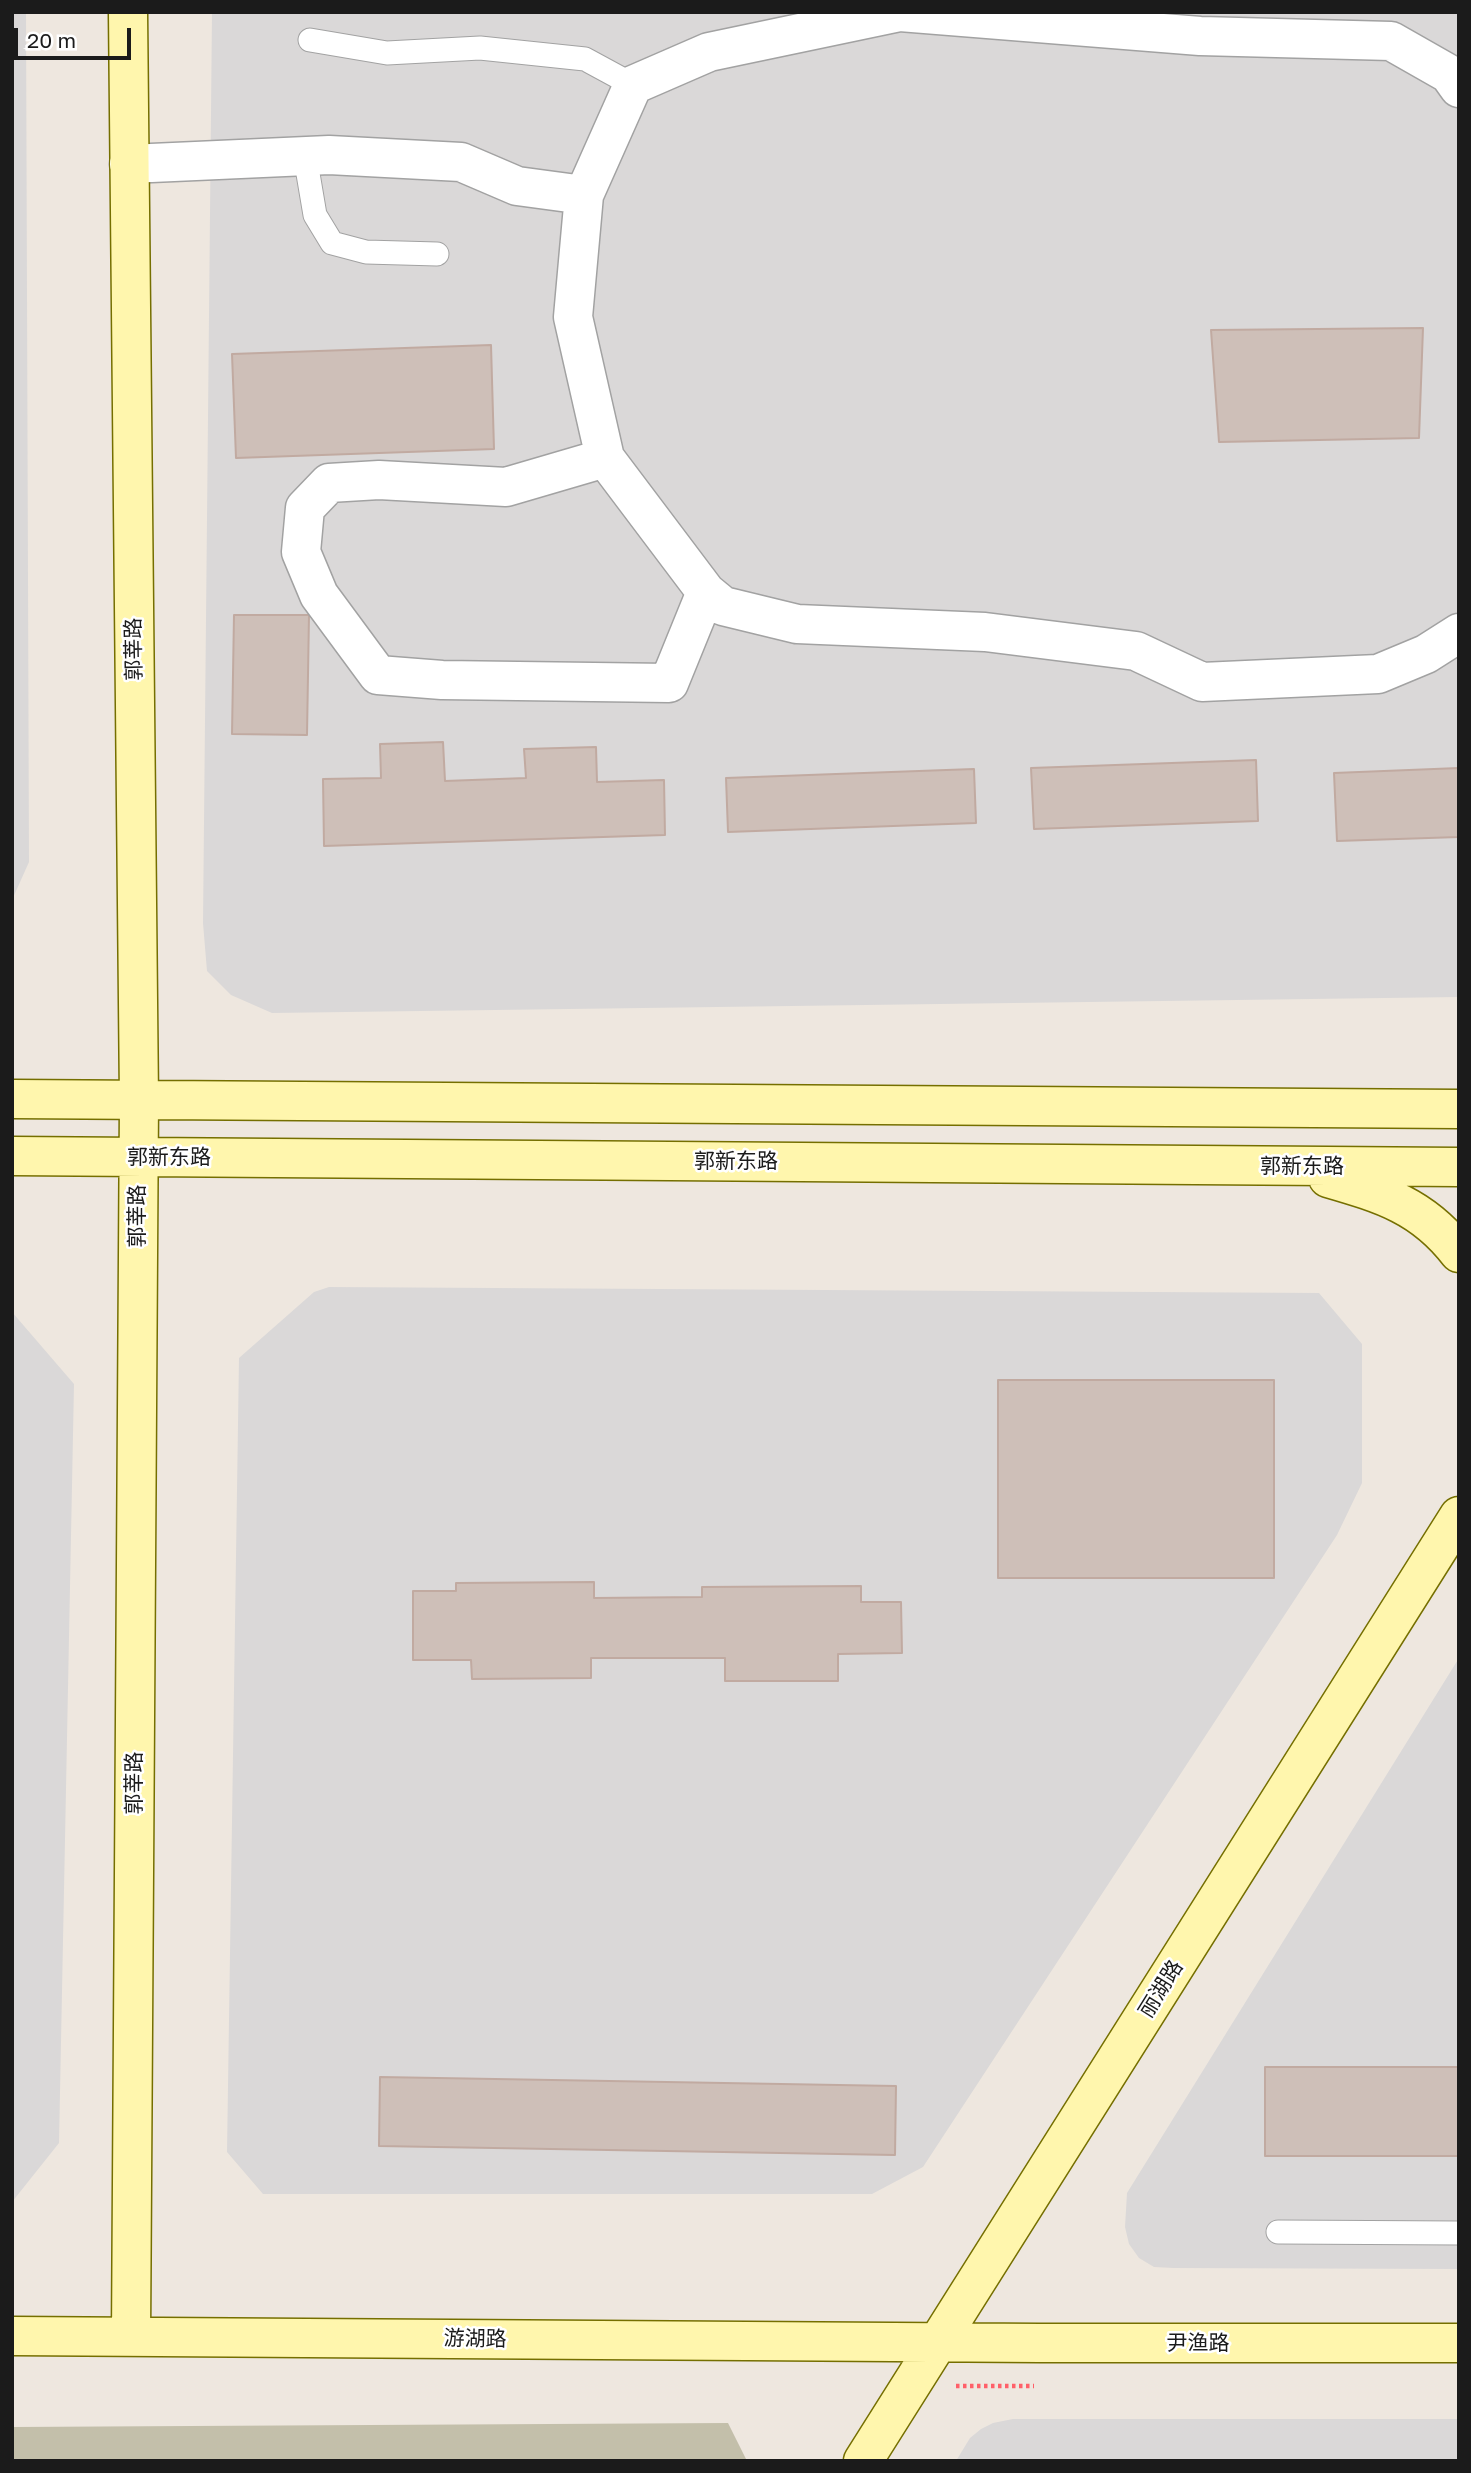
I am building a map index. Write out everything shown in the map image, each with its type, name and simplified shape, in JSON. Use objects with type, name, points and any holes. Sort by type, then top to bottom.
[{"type":"street","name":"郭莘路","points":[[128,12],[139,1100],[131,2336]]},
{"type":"street","points":[[1459,88],[1448,74],[1391,41],[1200,36],[900,12],[709,51],[633,85],[584,195],[573,317],[605,458],[706,592],[723,606],[797,624],[985,632],[1136,650],[1202,682],[1378,674],[1442,656],[1459,633]]},
{"type":"street","points":[[129,164],[329,155],[461,162],[517,186],[584,195]]},
{"type":"street","points":[[605,458],[506,487],[379,480],[329,482],[305,508],[301,552],[319,594],[378,675],[442,680],[669,683],[706,592]]},
{"type":"street","points":[[12,1099],[1459,1109]]},
{"type":"street","name":"郭新东路","points":[[12,1156],[1459,1167]]},
{"type":"street","points":[[1285,1166],[1369,1190],[1415,1210],[1446,1237],[1459,1254]]},
{"type":"street","name":"丽湖路","points":[[863,2461],[1459,1516]]},
{"type":"street","name":"游湖路","points":[[12,2336],[938,2343]]},
{"type":"street","name":"尹渔路","points":[[938,2343],[1459,2343]]},
{"type":"lane","points":[[310,40],[387,54],[480,48],[586,59],[633,85]]},
{"type":"lane","points":[[305,156],[315,215],[332,243],[366,252],[437,254]]},
{"type":"lane","points":[[1278,2232],[1459,2233]]},
{"type":"path","points":[[909,2387],[1040,2386]]},
{"type":"shaded area","points":[[12,12],[26,12],[29,862],[12,900]]},
{"type":"shaded area","points":[[212,12],[1459,12],[1459,997],[272,1013],[231,995],[207,971],[203,923]]},
{"type":"shaded area","points":[[329,1287],[1319,1293],[1362,1344],[1362,1483],[1337,1535],[923,2167],[872,2194],[263,2194],[227,2152],[239,1358],[314,1292]]},
{"type":"shaded area","points":[[12,1312],[74,1384],[59,2143],[12,2202]]},
{"type":"shaded area","points":[[1459,1658],[1459,2269],[1154,2267],[1139,2258],[1129,2244],[1125,2227],[1127,2193]]},
{"type":"shaded area","points":[[1013,2419],[1459,2419],[1459,2461],[956,2461],[970,2438],[981,2429],[993,2423]]},
{"type":"shaded area","points":[[728,2423],[747,2461],[12,2461],[12,2427]]},
{"type":"building","points":[[1423,328],[1419,438],[1219,442],[1211,330]]},
{"type":"building","points":[[491,345],[494,449],[236,458],[232,354]]},
{"type":"building","points":[[234,615],[309,615],[307,735],[232,734]]},
{"type":"building","points":[[443,742],[445,781],[526,778],[524,749],[596,747],[597,782],[664,780],[665,835],[324,846],[323,779],[381,778],[380,744]]},
{"type":"building","points":[[1256,760],[1258,821],[1034,829],[1031,768]]},
{"type":"building","points":[[1459,768],[1459,837],[1337,841],[1334,773]]},
{"type":"building","points":[[974,769],[976,823],[728,832],[726,778]]},
{"type":"building","points":[[998,1380],[1274,1380],[1274,1578],[998,1578]]},
{"type":"building","points":[[594,1582],[594,1598],[702,1597],[702,1587],[861,1586],[861,1602],[901,1602],[902,1653],[838,1654],[838,1681],[725,1681],[725,1658],[591,1658],[591,1678],[472,1679],[471,1660],[413,1660],[413,1591],[456,1591],[456,1583]]},
{"type":"building","points":[[1265,2067],[1459,2067],[1459,2156],[1265,2156]]},
{"type":"building","points":[[380,2077],[896,2086],[895,2155],[379,2146]]}]
